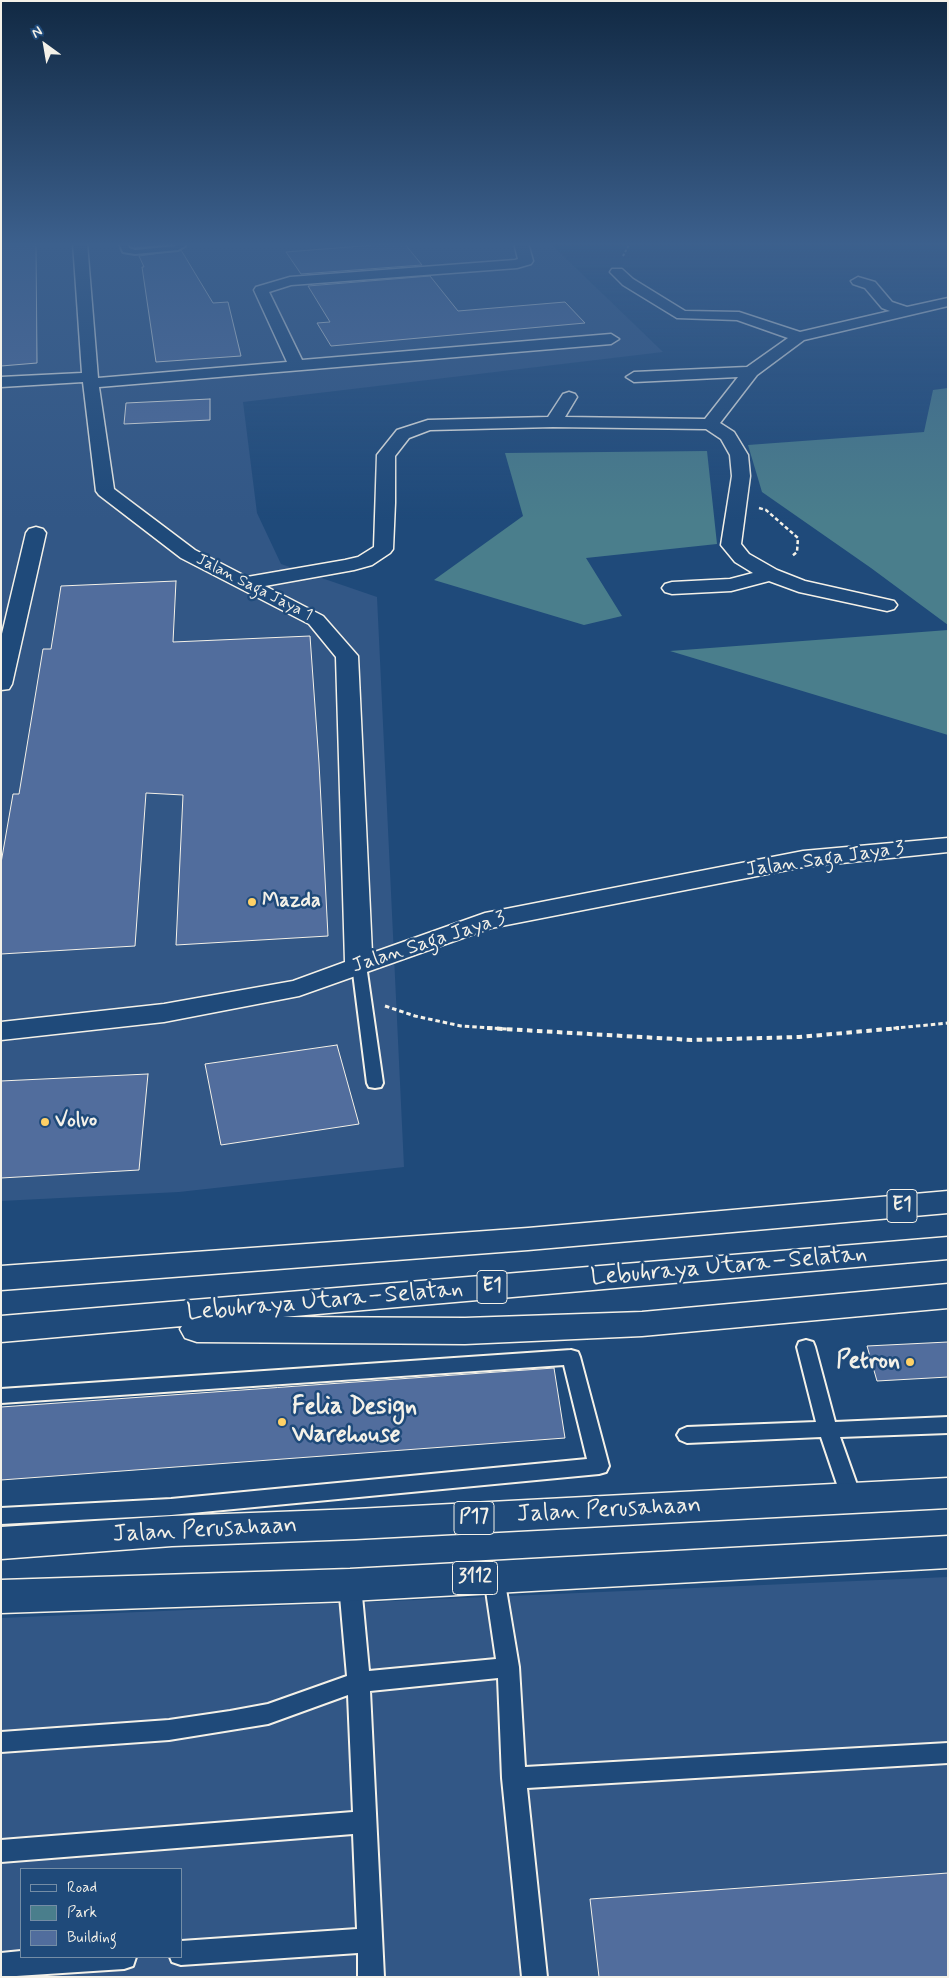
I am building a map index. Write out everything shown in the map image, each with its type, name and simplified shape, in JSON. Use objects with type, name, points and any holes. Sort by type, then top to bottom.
[{"type":"main road","name":"Jalan Saga Jaya 1","points":[[87,335],[90,380],[105,491],[188,554],[316,620],[347,656],[359,965]]},
{"type":"main road","points":[[282,335],[297,367]]},
{"type":"main road","points":[[769,335],[799,337],[806,335]]},
{"type":"main road","points":[[794,335],[799,337]]},
{"type":"main road","points":[[710,424],[751,372],[799,337]]},
{"type":"main road","points":[[1,382],[90,380],[297,367],[611,338]]},
{"type":"main road","points":[[634,377],[751,372]]},
{"type":"main road","points":[[553,422],[569,396]]},
{"type":"main road","points":[[245,583],[347,566],[365,561],[383,549],[386,503],[386,455],[403,434],[428,425],[553,422],[710,424],[728,436],[739,455],[741,476],[731,545],[742,558],[770,574],[799,586],[887,605]]},
{"type":"main road","points":[[1,684],[36,533]]},
{"type":"main road","points":[[672,588],[731,585],[770,574]]},
{"type":"main road","name":"Jalan Saga Jaya 3","points":[[1,1031],[164,1013],[300,988],[359,965],[486,921],[803,859],[948,845]]},
{"type":"main road","name":"E1","points":[[1,1278],[528,1239],[948,1202]]},
{"type":"main road","name":"Lebuhraya Utara–Selatan","points":[[1,1329],[948,1248]]},
{"type":"main road","points":[[36,1327],[465,1331],[642,1324],[948,1296]]},
{"type":"main road","name":"Jalan Perusahaan","points":[[1,1543],[171,1519],[356,1524],[948,1494]]},
{"type":"main road","name":"3112","points":[[1,1597],[350,1585],[948,1552]]},
{"type":"lane","points":[[359,965],[374,1083]]},
{"type":"lane","points":[[806,1346],[828,1430],[852,1499]]},
{"type":"lane","points":[[1,1396],[571,1357],[599,1466],[171,1519],[1,1516]]},
{"type":"lane","points":[[688,1435],[948,1425]]},
{"type":"lane","points":[[494,1577],[508,1667],[514,1778],[535,1977]]},
{"type":"lane","points":[[350,1585],[359,1682],[371,1977]]},
{"type":"lane","points":[[1,1742],[169,1730],[230,1721],[268,1714],[359,1682],[508,1667]]},
{"type":"lane","points":[[514,1778],[948,1753]]},
{"type":"lane","points":[[1,1851],[365,1822]]},
{"type":"lane","points":[[182,1953],[368,1940]]},
{"type":"lane","points":[[1,1965],[109,1958]]},
{"type":"path","points":[[738,499],[766,510],[798,538],[797,552],[792,556]]},
{"type":"path","points":[[364,999],[414,1016],[461,1026],[692,1040],[799,1037],[948,1023]]},
{"type":"shaded area","points":[[1,335],[646,335],[663,352],[243,402],[257,513],[281,564],[377,597],[404,1167],[179,1192],[1,1201]]},
{"type":"shaded area","points":[[948,1577],[948,1977],[1,1977],[1,1618]]},
{"type":"green space","points":[[948,388],[948,625],[871,568],[762,492],[748,445],[924,432],[933,390]]},
{"type":"green space","points":[[707,451],[717,544],[586,558],[622,616],[584,625],[434,580],[523,516],[505,453]]},
{"type":"green space","points":[[948,630],[948,735],[670,651]]},
{"type":"building","points":[[1,335],[37,335],[37,363],[1,366]]},
{"type":"building","points":[[152,335],[236,335],[241,356],[156,362]]},
{"type":"building","points":[[324,335],[449,335],[331,346]]},
{"type":"building","points":[[210,399],[210,420],[124,424],[126,403]]},
{"type":"building","points":[[176,581],[173,642],[310,636],[328,936],[176,945],[183,795],[146,793],[135,946],[1,954],[1,863],[13,794],[19,794],[43,649],[51,649],[61,586]]},
{"type":"building","points":[[337,1045],[359,1124],[221,1145],[205,1064]]},
{"type":"building","points":[[148,1074],[139,1170],[1,1178],[1,1081]]},
{"type":"building","name":"Petron","points":[[948,1342],[948,1377],[877,1381],[867,1346]]},
{"type":"building","name":"Felia Design Warehouse","points":[[554,1368],[565,1438],[1,1480],[1,1407]]},
{"type":"building","points":[[948,1873],[948,1977],[599,1977],[590,1899]]},
{"type":"place","name":"Mazda","points":[[252,902]]},
{"type":"place","name":"Volvo","points":[[45,1122]]},
{"type":"place","name":"Petron","points":[[910,1362]]},
{"type":"place","name":"Felia Design Warehouse","points":[[282,1422]]}]
